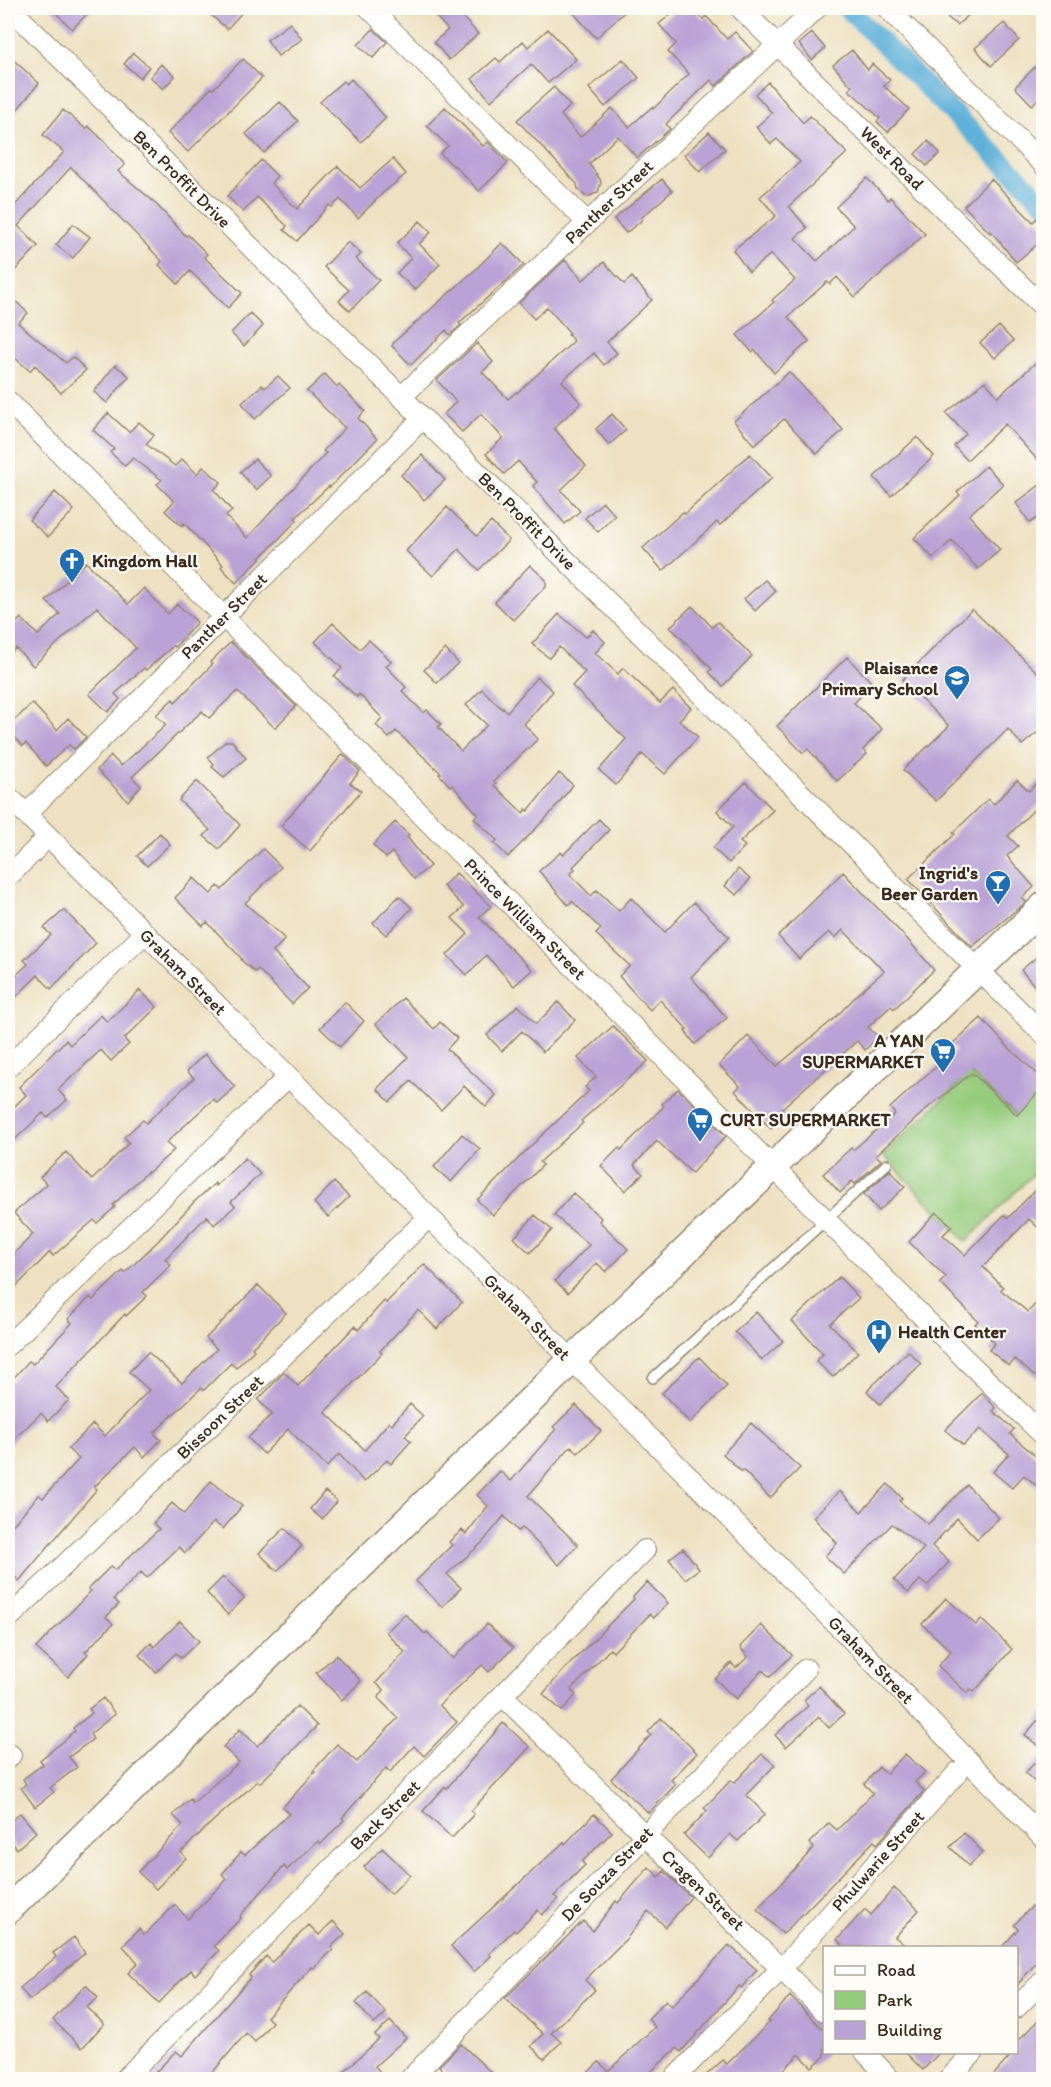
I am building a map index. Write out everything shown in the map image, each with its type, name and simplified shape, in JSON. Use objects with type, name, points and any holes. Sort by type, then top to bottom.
[{"type":"main road","points":[[8,1910],[571,1361],[1044,906]]},
{"type":"street","name":"Ben Proffit Drive","points":[[9,8],[1044,1035]]},
{"type":"street","points":[[369,8],[587,222]]},
{"type":"street","name":"West Road","points":[[740,8],[1044,308]]},
{"type":"street","name":"Panther Street","points":[[401,397],[816,8]]},
{"type":"street","points":[[887,8],[1044,165]]},
{"type":"street","name":"Prince William Street","points":[[8,400],[1044,1436]]},
{"type":"street","name":"Panther Street","points":[[26,814],[423,418]]},
{"type":"street","name":"Graham Street","points":[[8,796],[844,1632],[1044,1839]]},
{"type":"street","points":[[8,878],[48,837]]},
{"type":"street","points":[[8,1067],[145,933]]},
{"type":"street","points":[[8,1345],[288,1077]]},
{"type":"street","name":"Bissoon Street","points":[[9,1615],[428,1218]]},
{"type":"street","name":"Back Street","points":[[126,2079],[645,1550]]},
{"type":"street","name":"De Souza Street","points":[[408,2079],[806,1669]]},
{"type":"street","name":"Cragen Street","points":[[503,1696],[823,2009]]},
{"type":"street","name":"Phulwarie Street","points":[[673,2079],[782,1968],[958,1772]]},
{"type":"street","points":[[1018,2007],[1044,1980]]},
{"type":"street","points":[[867,2054],[891,2079]]},
{"type":"street","points":[[948,2079],[972,2054]]},
{"type":"lane","points":[[653,1378],[887,1164]]},
{"type":"green space","points":[[970,1073],[1016,1115],[1043,1085],[1043,1164],[966,1242],[883,1155]]},
{"type":"building","points":[[51,8],[93,8],[72,29]]},
{"type":"building","points":[[203,8],[246,8],[227,29]]},
{"type":"building","points":[[428,8],[454,8],[478,34],[449,60],[434,42],[448,30]]},
{"type":"building","points":[[569,8],[629,8],[596,38]]},
{"type":"building","points":[[678,8],[693,8],[703,19],[706,16],[727,39],[735,32],[753,51],[716,86],[711,80],[666,124],[670,129],[637,158],[618,136],[589,164],[601,183],[598,192],[585,196],[578,189],[577,184],[517,120],[554,87],[570,106],[561,115],[580,137],[612,108],[629,127],[652,107],[653,109],[689,74],[668,52],[676,44],[659,24]]},
{"type":"building","points":[[936,8],[977,8],[957,25]]},
{"type":"building","points":[[290,23],[302,39],[278,56],[267,40]]},
{"type":"building","points":[[1004,23],[1019,40],[991,66],[975,48]]},
{"type":"building","points":[[373,29],[387,42],[373,58],[358,45]]},
{"type":"building","points":[[548,29],[576,59],[548,83],[531,64],[491,101],[472,79],[496,58],[500,62],[523,41],[528,47]]},
{"type":"building","points":[[812,33],[825,48],[812,60],[799,44]]},
{"type":"building","points":[[852,50],[868,70],[872,64],[890,80],[884,86],[909,109],[888,132],[877,122],[880,118],[849,90],[852,87],[833,65]]},
{"type":"building","points":[[133,53],[149,67],[140,78],[124,64]]},
{"type":"building","points":[[8,55],[39,83],[8,121]]},
{"type":"building","points":[[1044,58],[1044,93],[1032,105],[1015,87]]},
{"type":"building","points":[[243,59],[262,78],[188,152],[168,133],[211,88],[213,89]]},
{"type":"building","points":[[623,59],[639,78],[605,107],[589,88]]},
{"type":"building","points":[[161,64],[175,76],[163,89],[150,77]]},
{"type":"building","points":[[351,79],[386,118],[361,142],[320,102],[343,81],[346,84]]},
{"type":"building","points":[[768,82],[803,123],[810,116],[847,153],[789,206],[807,228],[795,238],[817,261],[854,226],[836,207],[867,178],[888,200],[890,197],[925,234],[855,297],[837,277],[830,284],[827,282],[788,317],[809,341],[774,373],[755,350],[752,352],[737,335],[795,280],[771,254],[749,272],[733,250],[776,216],[760,197],[800,162],[777,139],[771,144],[756,127],[772,113],[755,94]]},
{"type":"building","points":[[280,102],[298,121],[264,153],[246,134]]},
{"type":"building","points":[[445,107],[483,146],[488,142],[508,163],[479,191],[440,153],[448,146],[427,126]]},
{"type":"building","points":[[63,110],[86,129],[88,126],[103,140],[125,165],[118,171],[153,201],[186,236],[188,235],[207,254],[204,257],[242,293],[228,308],[190,271],[178,284],[159,265],[162,261],[71,167],[18,226],[38,246],[8,278],[8,213],[64,152],[43,135]]},
{"type":"building","points":[[709,132],[725,149],[700,172],[684,155]]},
{"type":"building","points":[[928,141],[940,153],[927,166],[915,154]]},
{"type":"building","points":[[393,159],[406,174],[358,218],[340,199],[332,207],[329,205],[297,241],[284,230],[287,226],[257,197],[243,212],[227,196],[261,160],[277,176],[271,183],[297,209],[338,166],[360,188]]},
{"type":"building","points":[[662,179],[672,191],[626,233],[614,219]]},
{"type":"building","points":[[991,179],[1033,222],[1037,218],[1044,227],[1044,239],[1016,262],[991,231],[990,233],[964,206]]},
{"type":"building","points":[[420,221],[431,232],[419,244],[440,264],[415,290],[397,273],[411,258],[397,243]]},
{"type":"building","points":[[73,224],[90,237],[73,258],[56,245]]},
{"type":"building","points":[[348,242],[361,254],[356,259],[379,280],[350,311],[339,301],[349,290],[324,267]]},
{"type":"building","points":[[502,243],[524,265],[459,323],[461,325],[450,335],[446,330],[411,365],[392,346],[394,342]]},
{"type":"building","points":[[565,260],[583,280],[604,262],[624,284],[632,277],[652,300],[607,342],[617,353],[604,365],[594,353],[562,381],[581,403],[554,428],[586,466],[561,490],[580,511],[565,524],[533,486],[537,482],[518,461],[504,474],[486,454],[503,438],[481,414],[462,432],[444,414],[456,402],[437,380],[477,343],[493,362],[482,372],[508,399],[574,341],[568,335],[570,333],[547,307],[534,319],[519,303]]},
{"type":"building","points":[[8,294],[28,313],[18,323],[66,363],[73,357],[86,370],[61,393],[35,365],[30,371],[8,352]]},
{"type":"building","points":[[250,313],[263,326],[244,346],[231,333]]},
{"type":"building","points":[[999,326],[1013,341],[995,358],[980,343]]},
{"type":"building","points":[[1044,355],[1044,467],[1005,424],[967,460],[954,446],[966,434],[946,413],[985,381],[998,397]]},
{"type":"building","points":[[115,365],[129,376],[107,403],[94,392]]},
{"type":"building","points":[[789,372],[843,430],[817,454],[784,419],[754,445],[734,421]]},
{"type":"building","points":[[325,374],[365,411],[358,418],[377,439],[330,487],[295,518],[297,520],[236,583],[221,567],[223,565],[184,523],[182,526],[165,511],[174,501],[157,484],[162,480],[133,458],[125,466],[110,452],[114,449],[93,430],[108,413],[129,432],[139,422],[154,435],[146,444],[175,466],[182,459],[197,474],[203,467],[221,482],[214,490],[232,511],[226,516],[247,538],[326,453],[323,451],[345,428],[307,391]]},
{"type":"building","points":[[278,376],[290,388],[255,419],[242,403],[262,385],[265,388]]},
{"type":"building","points":[[612,414],[626,430],[609,445],[596,429]]},
{"type":"building","points":[[917,437],[934,456],[891,496],[874,477]]},
{"type":"building","points":[[750,454],[772,478],[720,525],[717,522],[663,571],[643,548],[683,512],[685,514]]},
{"type":"building","points":[[422,455],[445,480],[424,500],[401,475]]},
{"type":"building","points":[[255,459],[271,476],[256,490],[240,472]]},
{"type":"building","points":[[986,466],[1003,484],[969,515],[1000,550],[978,569],[952,540],[933,558],[914,538],[960,495],[957,492]]},
{"type":"building","points":[[1044,482],[1044,513],[1030,523],[1016,503]]},
{"type":"building","points":[[55,492],[74,510],[48,537],[29,520]]},
{"type":"building","points":[[603,502],[615,515],[598,532],[585,518]]},
{"type":"building","points":[[447,507],[477,536],[491,522],[509,540],[479,570],[459,549],[433,576],[406,551]]},
{"type":"building","points":[[86,562],[128,604],[144,588],[168,614],[177,604],[197,622],[175,647],[173,646],[146,670],[144,668],[115,694],[120,699],[108,712],[89,694],[136,648],[97,607],[33,666],[16,648],[8,656],[8,631],[21,618],[38,635],[60,614],[46,601]]},
{"type":"building","points":[[530,565],[546,580],[546,586],[513,620],[495,602]]},
{"type":"building","points":[[765,580],[776,591],[755,611],[744,599]]},
{"type":"building","points":[[692,606],[712,627],[718,622],[752,656],[723,686],[709,672],[712,669],[670,627]]},
{"type":"building","points":[[972,609],[1044,679],[1044,727],[1022,745],[1008,729],[936,801],[903,770],[949,726],[902,680]]},
{"type":"building","points":[[559,614],[586,637],[593,630],[605,642],[595,653],[618,674],[623,668],[660,703],[673,690],[691,708],[679,720],[698,737],[665,774],[642,754],[616,785],[599,770],[626,739],[572,686],[585,672],[559,647],[549,658],[532,644]]},
{"type":"building","points":[[333,623],[360,649],[369,640],[391,661],[386,666],[406,687],[402,691],[424,713],[427,710],[441,724],[438,727],[461,751],[487,725],[466,705],[482,689],[507,712],[537,677],[553,691],[524,724],[538,739],[494,781],[496,783],[494,785],[523,813],[526,809],[528,811],[559,773],[573,785],[550,814],[508,857],[494,843],[497,840],[474,818],[478,814],[439,774],[441,773],[396,731],[389,738],[376,725],[382,718],[359,694],[357,697],[334,676],[342,668],[315,642]]},
{"type":"building","points":[[231,642],[296,706],[275,728],[237,691],[209,718],[202,711],[132,777],[141,786],[128,801],[97,770],[111,756],[121,766],[166,725],[156,715],[173,699],[175,702],[212,665],[210,662]]},
{"type":"building","points":[[445,649],[458,663],[437,683],[424,670]]},
{"type":"building","points":[[847,657],[873,684],[854,703],[882,729],[863,750],[867,754],[837,781],[808,749],[803,753],[777,726]]},
{"type":"building","points":[[32,703],[57,730],[68,718],[86,737],[74,749],[69,745],[46,766],[26,743],[23,746],[8,731],[8,727]]},
{"type":"building","points":[[226,741],[232,741],[246,758],[224,777],[212,767],[214,764],[208,757]]},
{"type":"building","points":[[343,754],[360,771],[350,783],[361,791],[310,851],[281,826]]},
{"type":"building","points":[[1044,776],[1044,799],[1008,836],[1018,846],[1007,856],[1034,887],[1022,898],[1026,902],[972,947],[908,879],[988,799],[994,804],[1017,780],[1029,791]]},
{"type":"building","points":[[197,781],[240,825],[219,849],[204,836],[210,830],[179,800]]},
{"type":"building","points":[[746,782],[773,810],[740,842],[745,846],[729,863],[713,848],[733,827],[717,811]]},
{"type":"building","points":[[599,819],[609,830],[573,867],[575,869],[570,874],[591,896],[597,890],[619,911],[631,898],[665,932],[694,902],[729,937],[691,977],[727,1018],[695,1044],[685,1031],[687,1029],[660,1000],[650,1010],[635,994],[619,976],[630,966],[596,934],[601,929],[572,901],[568,905],[539,871],[561,852],[563,855]]},
{"type":"building","points":[[395,822],[409,835],[407,837],[430,866],[414,879],[392,852],[386,858],[373,845]]},
{"type":"building","points":[[160,833],[170,844],[147,866],[137,856]]},
{"type":"building","points":[[263,849],[281,867],[245,903],[285,939],[273,952],[308,988],[292,1004],[258,969],[255,972],[241,960],[207,922],[203,926],[175,898],[194,878],[211,894],[218,886],[222,890]]},
{"type":"building","points":[[738,869],[750,879],[737,895],[725,886]]},
{"type":"building","points":[[843,872],[934,970],[894,1009],[891,1006],[868,1027],[878,1037],[865,1050],[857,1041],[780,1110],[785,1115],[771,1129],[735,1091],[740,1086],[719,1065],[748,1036],[777,1066],[835,1018],[884,971],[843,930],[835,938],[829,932],[799,959],[778,936]]},
{"type":"building","points":[[456,873],[491,906],[479,917],[532,970],[514,986],[486,955],[467,975],[447,955],[468,934],[452,918],[464,907],[443,886]]},
{"type":"building","points":[[399,896],[412,908],[386,935],[373,923]]},
{"type":"building","points":[[64,910],[96,943],[51,989],[38,975],[8,1005],[8,983],[28,964],[24,960],[51,935],[44,928]]},
{"type":"building","points":[[1044,951],[1044,997],[1021,970]]},
{"type":"building","points":[[140,990],[157,1007],[124,1039],[129,1044],[111,1061],[101,1050],[58,1090],[67,1100],[47,1118],[43,1113],[8,1146],[8,1113],[26,1095],[19,1087],[66,1040],[70,1045],[101,1015],[107,1022]]},
{"type":"building","points":[[403,998],[434,1029],[440,1022],[457,1038],[447,1049],[496,1095],[486,1107],[464,1086],[441,1110],[411,1081],[390,1102],[377,1089],[408,1057],[376,1024]]},
{"type":"building","points":[[345,1002],[364,1021],[340,1047],[320,1028]]},
{"type":"building","points":[[558,1002],[575,1020],[543,1052],[522,1031],[502,1051],[487,1035],[518,1005],[536,1024]]},
{"type":"building","points":[[981,1018],[1044,1080],[1044,1086],[1017,1115],[972,1073],[930,1106],[876,1155],[881,1160],[855,1184],[852,1181],[840,1193],[823,1174],[851,1148],[853,1150],[895,1114],[890,1108],[956,1051],[951,1045]]},
{"type":"building","points":[[613,1026],[648,1061],[581,1121],[583,1123],[540,1162],[543,1165],[493,1215],[477,1200],[589,1091],[585,1087],[596,1077],[578,1058]]},
{"type":"building","points":[[205,1054],[235,1087],[217,1103],[213,1099],[166,1143],[174,1150],[147,1172],[113,1205],[115,1207],[97,1223],[94,1220],[53,1256],[50,1252],[8,1295],[8,1260],[33,1234],[14,1213],[47,1184],[40,1177],[66,1152],[92,1180],[129,1143],[124,1137],[143,1120],[146,1123],[194,1078],[187,1071]]},
{"type":"building","points":[[678,1089],[726,1136],[692,1173],[657,1141],[634,1165],[643,1174],[625,1191],[601,1166],[619,1148],[621,1150]]},
{"type":"building","points":[[462,1134],[480,1149],[451,1182],[434,1167]]},
{"type":"building","points":[[245,1158],[260,1174],[231,1202],[235,1206],[214,1225],[207,1216],[165,1259],[171,1265],[143,1292],[147,1296],[126,1316],[125,1314],[56,1387],[69,1400],[48,1421],[41,1413],[8,1445],[8,1384],[29,1361],[33,1364],[72,1323],[68,1319],[90,1297],[93,1300],[123,1271],[125,1273],[194,1202],[215,1183],[216,1186]]},
{"type":"building","points":[[890,1170],[905,1187],[879,1211],[864,1194]]},
{"type":"building","points":[[1044,1181],[1044,1233],[1029,1219],[983,1267],[1003,1287],[1001,1290],[1028,1312],[1044,1295],[1044,1381],[1033,1375],[1015,1359],[1009,1366],[989,1350],[995,1343],[975,1324],[978,1321],[940,1283],[946,1277],[909,1242],[936,1212],[952,1226],[943,1235],[965,1255],[1004,1215],[1008,1218]]},
{"type":"building","points":[[334,1182],[349,1197],[328,1217],[314,1203]]},
{"type":"building","points":[[573,1193],[601,1218],[599,1221],[628,1249],[606,1272],[597,1263],[568,1293],[555,1281],[589,1245],[554,1215]]},
{"type":"building","points":[[535,1215],[552,1230],[530,1253],[514,1238]]},
{"type":"building","points":[[424,1264],[462,1302],[437,1329],[418,1310],[380,1351],[382,1353],[325,1412],[365,1450],[389,1422],[392,1424],[410,1404],[423,1416],[405,1436],[411,1441],[391,1464],[387,1460],[364,1482],[339,1454],[327,1467],[288,1429],[264,1454],[248,1438],[272,1414],[258,1400],[284,1372],[298,1386],[355,1326],[358,1330],[384,1301],[386,1303]]},
{"type":"building","points":[[839,1277],[859,1298],[830,1324],[858,1352],[833,1377],[816,1361],[823,1354],[792,1321]]},
{"type":"building","points":[[258,1285],[286,1313],[236,1368],[231,1363],[204,1390],[201,1388],[154,1433],[161,1440],[144,1457],[135,1447],[94,1487],[97,1489],[19,1581],[8,1570],[8,1530],[39,1495],[43,1498],[79,1459],[68,1449],[93,1424],[105,1436],[149,1390],[129,1372],[148,1352],[182,1383],[217,1349],[206,1338]]},
{"type":"building","points":[[756,1312],[783,1341],[762,1360],[735,1332]]},
{"type":"building","points":[[908,1351],[921,1364],[880,1404],[867,1391]]},
{"type":"building","points":[[699,1357],[727,1386],[690,1423],[662,1393]]},
{"type":"building","points":[[982,1393],[996,1408],[993,1411],[1014,1429],[1010,1434],[1044,1463],[1044,1492],[1024,1475],[1012,1488],[993,1472],[1009,1454],[980,1429],[963,1445],[945,1430]]},
{"type":"building","points":[[576,1405],[601,1431],[578,1453],[571,1446],[528,1496],[578,1545],[559,1565],[522,1528],[518,1531],[504,1516],[483,1542],[447,1574],[461,1588],[442,1607],[416,1581],[452,1545],[449,1542],[462,1530],[466,1534],[488,1506],[477,1495],[500,1471],[511,1481],[556,1429],[553,1427]]},
{"type":"building","points":[[751,1423],[800,1468],[770,1498],[743,1470],[742,1472],[723,1454]]},
{"type":"building","points":[[211,1481],[242,1506],[223,1529],[214,1522],[185,1553],[179,1547],[147,1578],[141,1572],[114,1599],[119,1604],[106,1617],[113,1624],[85,1652],[88,1654],[68,1677],[36,1648],[91,1591],[88,1589],[111,1566],[115,1570],[159,1529],[153,1523],[172,1503],[184,1514]]},
{"type":"building","points":[[888,1484],[902,1498],[899,1501],[928,1524],[967,1485],[999,1518],[977,1539],[957,1518],[932,1546],[949,1562],[927,1586],[920,1580],[908,1593],[894,1580],[924,1548],[892,1524],[844,1574],[825,1556],[837,1543],[813,1517],[840,1491],[861,1512]]},
{"type":"building","points":[[325,1491],[337,1501],[322,1519],[310,1509]]},
{"type":"building","points":[[285,1528],[302,1546],[277,1571],[259,1553]]},
{"type":"building","points":[[683,1548],[699,1569],[685,1579],[669,1559]]},
{"type":"building","points":[[223,1577],[244,1598],[228,1615],[207,1593]]},
{"type":"building","points":[[647,1582],[668,1603],[654,1618],[650,1614],[613,1652],[610,1649],[571,1690],[576,1695],[562,1711],[543,1694],[634,1599],[633,1597]]},
{"type":"building","points":[[946,1598],[976,1625],[981,1619],[1012,1649],[974,1692],[970,1689],[967,1693],[938,1666],[951,1651],[922,1624]]},
{"type":"building","points":[[405,1614],[425,1634],[427,1632],[453,1659],[487,1624],[513,1648],[489,1672],[482,1665],[439,1705],[457,1722],[424,1756],[414,1746],[390,1772],[386,1768],[342,1818],[344,1820],[321,1844],[318,1841],[287,1870],[284,1866],[240,1916],[241,1918],[214,1946],[219,1951],[195,1975],[191,1970],[159,2003],[128,1973],[138,1963],[123,1946],[139,1929],[144,1935],[175,1905],[188,1919],[227,1879],[222,1874],[241,1852],[245,1855],[289,1814],[283,1807],[337,1744],[357,1762],[398,1718],[378,1698],[384,1690],[376,1683],[405,1652],[386,1632]]},
{"type":"building","points":[[180,1621],[199,1641],[181,1658],[176,1653],[156,1672],[139,1655],[151,1643],[154,1647]]},
{"type":"building","points":[[761,1625],[792,1655],[770,1677],[762,1670],[736,1699],[715,1679],[731,1663],[736,1668],[748,1657],[740,1647]]},
{"type":"building","points":[[336,1655],[361,1681],[342,1700],[316,1673]]},
{"type":"building","points":[[819,1686],[844,1714],[829,1728],[819,1717],[786,1747],[775,1735],[808,1706],[804,1700]]},
{"type":"building","points":[[103,1698],[115,1714],[90,1734],[93,1739],[69,1757],[77,1767],[50,1788],[54,1792],[35,1807],[21,1788],[26,1784],[23,1779],[43,1764],[40,1760],[70,1736],[75,1731],[73,1728],[92,1713],[89,1709]]},
{"type":"building","points":[[297,1706],[317,1726],[260,1783],[258,1781],[181,1852],[186,1858],[156,1889],[138,1872],[183,1825],[173,1815],[190,1799],[193,1803],[239,1762],[223,1747],[240,1729],[257,1746]]},
{"type":"building","points":[[1044,1713],[1044,1751],[1025,1735]]},
{"type":"building","points":[[661,1718],[697,1753],[671,1780],[676,1784],[649,1813],[611,1779],[651,1735],[648,1732]]},
{"type":"building","points":[[503,1723],[530,1747],[471,1811],[474,1814],[452,1838],[423,1811],[445,1787],[447,1788]]},
{"type":"building","points":[[1044,1753],[1044,1790],[1025,1773]]},
{"type":"building","points":[[762,1754],[775,1765],[746,1795],[765,1814],[738,1841],[730,1834],[708,1858],[684,1835],[707,1811],[704,1808],[731,1780],[734,1783]]},
{"type":"building","points":[[905,1754],[925,1772],[915,1782],[924,1791],[880,1841],[877,1844],[874,1841],[783,1934],[757,1909],[814,1848],[809,1843],[829,1823],[837,1830],[873,1793],[864,1784],[879,1767],[886,1774]]},
{"type":"building","points":[[20,1813],[36,1832],[17,1849],[8,1837],[8,1824]]},
{"type":"building","points":[[594,1814],[612,1832],[582,1862],[585,1865],[554,1896],[558,1899],[542,1915],[538,1910],[516,1932],[514,1930],[474,1972],[451,1946],[564,1842],[565,1844]]},
{"type":"building","points":[[964,1833],[983,1852],[969,1866],[950,1847]]},
{"type":"building","points":[[382,1848],[410,1875],[391,1894],[364,1867]]},
{"type":"building","points":[[649,1867],[659,1877],[664,1871],[691,1897],[666,1927],[648,1911],[627,1938],[585,1980],[595,1990],[551,2033],[561,2042],[544,2059],[531,2046],[543,2034],[505,1998],[583,1921],[593,1931],[616,1901],[618,1903]]},
{"type":"building","points":[[894,1888],[919,1910],[895,1937],[906,1946],[844,1946],[837,1940],[865,1909],[871,1915]]},
{"type":"building","points":[[1044,1894],[1044,1954],[1018,1984],[1018,1946],[1003,1946],[1018,1929],[1014,1925]]},
{"type":"building","points":[[333,1921],[345,1934],[331,1947],[333,1950],[314,1968],[312,1967],[267,2017],[272,2022],[255,2042],[246,2033],[207,2079],[149,2079],[176,2051],[182,2056],[251,1977],[249,1975],[266,1956],[272,1962],[309,1925],[319,1935]]},
{"type":"building","points":[[74,1937],[85,1953],[30,2000],[20,1988],[56,1957],[53,1953]]},
{"type":"building","points":[[729,1945],[757,1970],[741,1988],[739,1986],[681,2052],[677,2048],[643,2079],[581,2079],[599,2062],[608,2071],[655,2027],[648,2019],[666,2000],[672,2006]]},
{"type":"building","points":[[86,1985],[98,1998],[87,2007],[104,2024],[82,2048],[53,2020]]},
{"type":"building","points":[[367,1992],[386,2013],[374,2024],[356,2003]]},
{"type":"building","points":[[790,1996],[823,2030],[823,2054],[825,2056],[812,2067],[799,2054],[775,2079],[702,2079],[723,2060],[727,2064],[770,2022],[768,2021]]},
{"type":"building","points":[[1044,2014],[1044,2070],[1034,2079],[990,2079],[1012,2054],[1018,2054],[1018,2041]]},
{"type":"building","points":[[390,2021],[406,2038],[375,2066],[380,2072],[372,2079],[336,2079],[379,2039],[375,2035]]},
{"type":"building","points":[[461,2044],[498,2079],[452,2079],[439,2066]]},
{"type":"building","points":[[907,2054],[938,2054],[923,2070]]},
{"type":"waterway","points":[[847,8],[1044,203]]},
{"type":"place","name":"Kingdom Hall","points":[[72,584]]},
{"type":"place","name":"Plaisance Primary School","points":[[957,701]]},
{"type":"place","name":"Ingrid's Beer Garden","points":[[998,906]]},
{"type":"place","name":"A YAN SUPERMARKET","points":[[943,1074]]},
{"type":"place","name":"CURT SUPERMARKET","points":[[700,1143]]},
{"type":"place","name":"Health Center","points":[[879,1355]]}]
